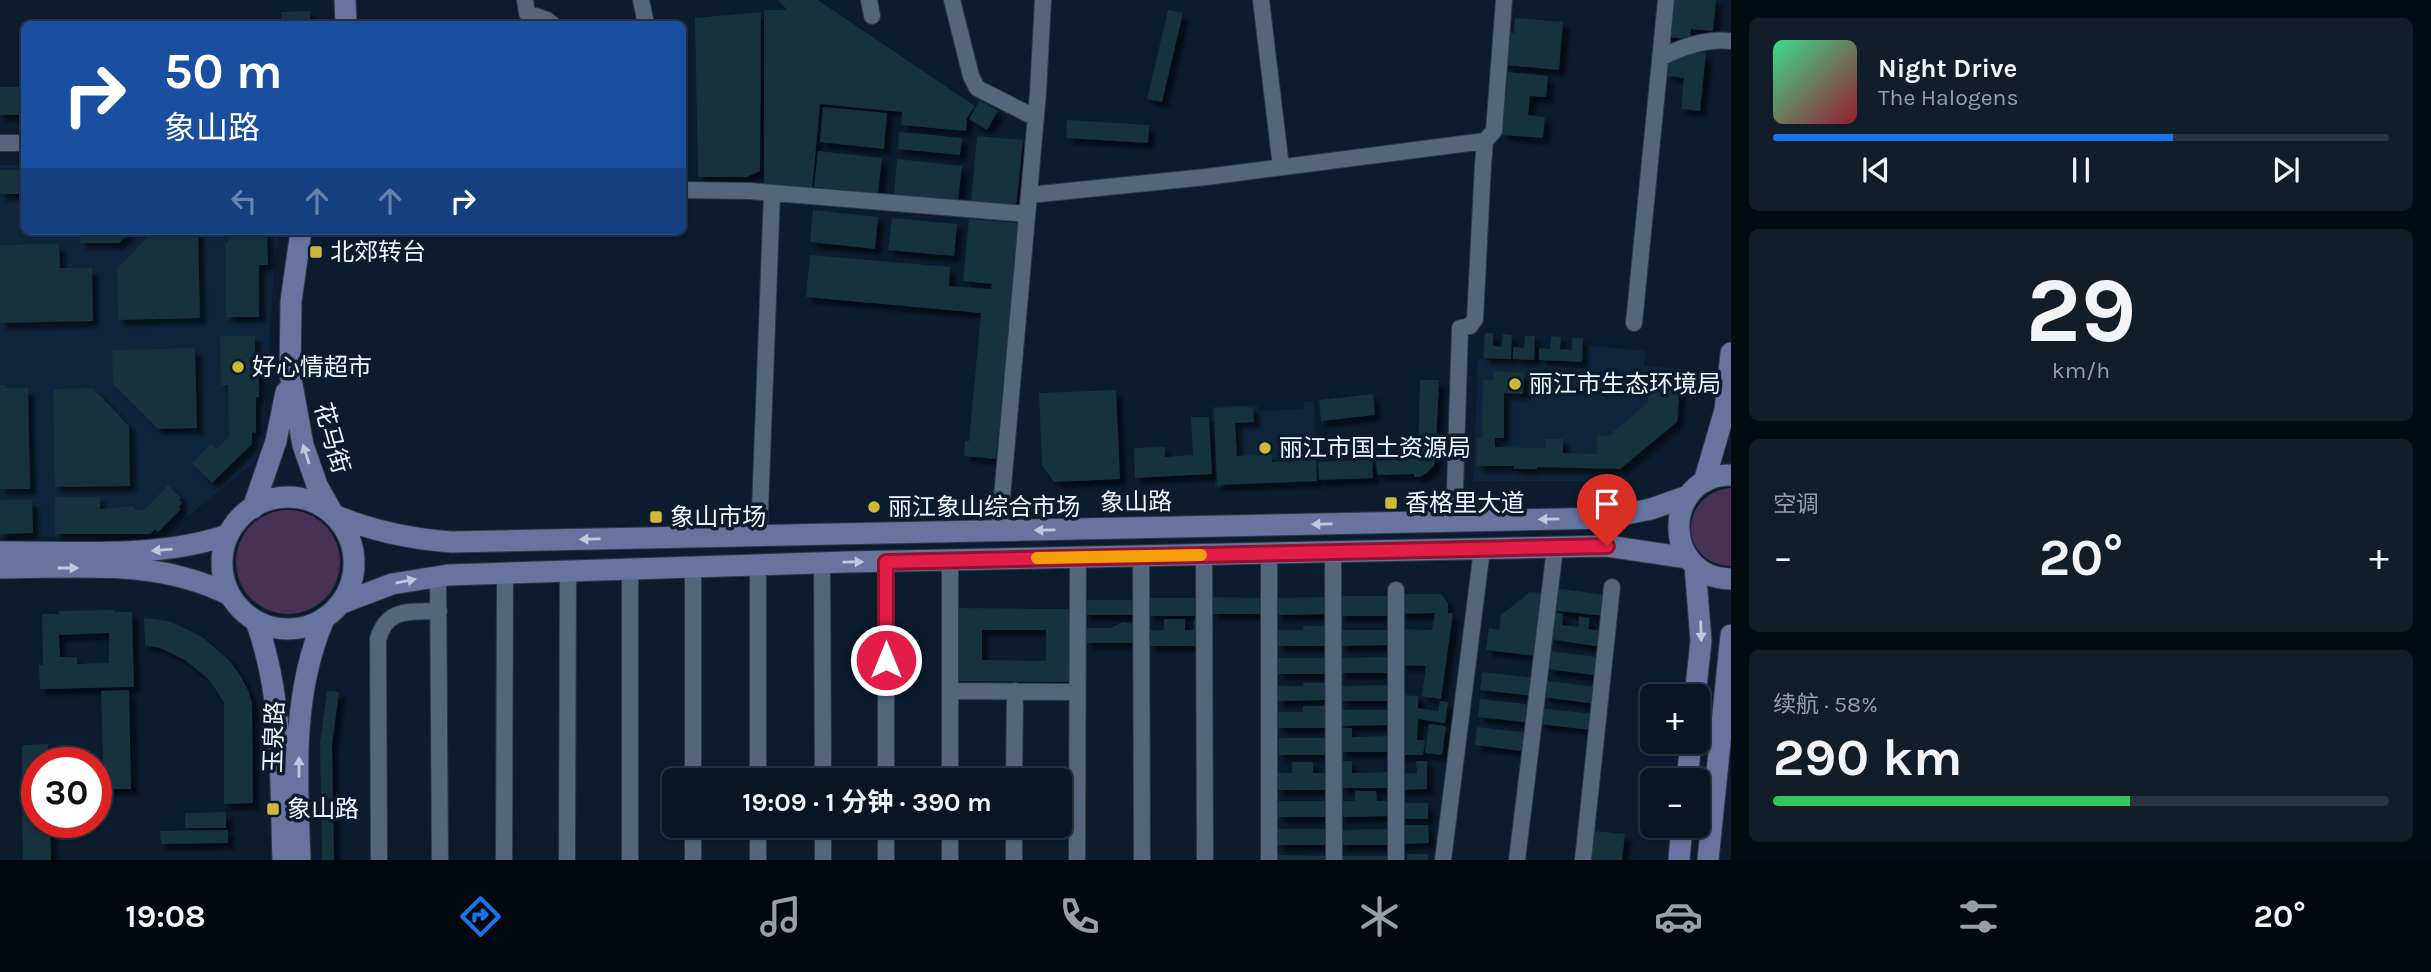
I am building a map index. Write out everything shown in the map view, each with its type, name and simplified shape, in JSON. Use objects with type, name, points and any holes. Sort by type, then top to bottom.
[{"type":"main road","points":[[345,0],[346,21]]},
{"type":"main road","name":"花马街","points":[[253,508],[276,441],[290,373],[291,301],[300,235]]},
{"type":"main road","points":[[1704,482],[1725,411],[1731,354]]},
{"type":"main road","name":"花马街","points":[[290,373],[303,445],[317,485],[334,515]]},
{"type":"main road","points":[[1697,684],[1701,641],[1691,562],[1679,538],[1679,516],[1688,496],[1704,482],[1731,475]]},
{"type":"main road","name":"象山路","points":[[334,515],[383,532],[452,542],[1606,518],[1651,509],[1688,496]]},
{"type":"main road","points":[[342,603],[352,583],[354,559],[348,535],[334,515],[313,502],[276,499],[253,508],[235,524],[228,535],[222,559],[230,595],[237,605],[256,621],[267,626],[292,629],[314,624],[342,603],[391,584],[438,576],[505,573],[822,563],[1607,546],[1691,562],[1714,576],[1731,579]]},
{"type":"main road","points":[[0,552],[155,551],[195,545],[228,535]]},
{"type":"main road","points":[[0,568],[153,569],[191,578],[230,595]]},
{"type":"main road","name":"玉泉路","points":[[300,860],[300,705],[310,654],[324,619]]},
{"type":"main road","name":"玉泉路","points":[[256,621],[269,662],[277,702],[283,860]]},
{"type":"main road","points":[[1708,860],[1731,635]]},
{"type":"main road","points":[[1679,860],[1681,838]]},
{"type":"street","points":[[525,0],[527,13],[548,21]]},
{"type":"street","points":[[641,0],[645,21]]},
{"type":"street","points":[[952,0],[971,76],[977,88],[1036,118]]},
{"type":"street","points":[[999,531],[1036,118],[1043,0]]},
{"type":"street","points":[[1261,0],[1281,167]]},
{"type":"street","points":[[1454,521],[1460,328],[1470,326],[1475,319],[1485,141],[1494,131],[1504,0]]},
{"type":"street","points":[[1634,323],[1665,0]]},
{"type":"street","points":[[1660,58],[1700,43],[1731,41]]},
{"type":"street","points":[[1029,195],[1485,141]]},
{"type":"street","points":[[0,143],[21,143]]},
{"type":"street","points":[[686,190],[772,193],[1027,214]]},
{"type":"street","points":[[759,536],[772,193]]},
{"type":"street","points":[[1517,860],[1555,548]]},
{"type":"street","points":[[1443,860],[1482,549]]},
{"type":"street","points":[[1333,552],[1334,860]]},
{"type":"street","points":[[1269,554],[1269,860]]},
{"type":"street","points":[[1204,555],[1205,860]]},
{"type":"street","points":[[1141,556],[1142,860]]},
{"type":"street","points":[[1077,860],[1078,558]]},
{"type":"street","points":[[950,560],[950,768]]},
{"type":"street","points":[[886,562],[886,768]]},
{"type":"street","points":[[822,563],[822,768]]},
{"type":"street","points":[[758,565],[758,768]]},
{"type":"street","points":[[693,567],[693,768]]},
{"type":"street","points":[[630,569],[630,860]]},
{"type":"street","points":[[567,860],[568,571]]},
{"type":"street","points":[[504,860],[505,573]]},
{"type":"street","points":[[438,576],[440,860]]},
{"type":"street","points":[[1583,860],[1612,587]]},
{"type":"street","points":[[1396,590],[1396,860]]},
{"type":"street","points":[[379,860],[378,639],[384,624],[397,613],[439,611]]},
{"type":"street","points":[[950,691],[1077,692]]},
{"type":"street","points":[[1014,768],[1015,691]]},
{"type":"street","points":[[693,838],[693,860]]},
{"type":"street","points":[[758,838],[758,860]]},
{"type":"street","points":[[823,838],[823,860]]},
{"type":"street","points":[[886,838],[886,860]]},
{"type":"street","points":[[950,838],[950,860]]},
{"type":"street","points":[[1014,838],[1014,860]]},
{"type":"shaded area","points":[[0,165],[21,165],[21,235],[279,235],[275,253],[263,442],[255,461],[168,533],[152,537],[0,537]]},
{"type":"shaded area","points":[[1585,345],[1645,351],[1644,366],[1683,369],[1678,432],[1616,481],[1473,481],[1478,359],[1583,365]]},
{"type":"shaded area","name":"丽江市国土资源局","points":[[1314,401],[1318,484],[1215,487],[1212,407],[1257,405],[1258,411],[1303,409],[1304,402]]},
{"type":"shaded area","points":[[1729,488],[1731,566],[1714,562],[1701,554],[1694,543],[1691,529],[1693,516],[1700,503],[1712,494]]},
{"type":"shaded area","points":[[288,510],[308,514],[325,525],[336,542],[340,562],[336,582],[325,599],[308,610],[288,614],[268,610],[251,599],[240,582],[236,562],[240,542],[251,525],[268,514]]},
{"type":"building","points":[[778,0],[818,0],[975,106],[967,118],[966,131],[901,125],[902,112],[820,104],[812,189],[764,185],[764,10],[787,10]]},
{"type":"building","points":[[1668,0],[1716,0],[1713,31],[1691,29],[1690,39],[1665,37]]},
{"type":"building","points":[[1168,10],[1183,13],[1162,102],[1147,99]]},
{"type":"building","points":[[310,11],[310,21],[282,21],[281,12]]},
{"type":"building","points":[[761,12],[760,171],[746,177],[698,177],[695,18]]},
{"type":"building","points":[[1515,18],[1563,22],[1559,70],[1505,65],[1507,32],[1514,33]]},
{"type":"building","points":[[1700,52],[1706,53],[1700,111],[1681,109],[1684,78],[1666,76],[1667,61]]},
{"type":"building","points":[[1508,72],[1548,76],[1546,97],[1530,96],[1528,115],[1545,117],[1543,138],[1502,135]]},
{"type":"building","points":[[0,87],[21,87],[21,115],[0,115]]},
{"type":"building","points":[[980,100],[998,111],[987,130],[969,119]]},
{"type":"building","points":[[823,107],[887,113],[884,149],[820,142]]},
{"type":"building","points":[[1067,120],[1149,125],[1148,143],[1066,138]]},
{"type":"building","points":[[899,132],[962,138],[960,155],[898,149]]},
{"type":"building","points":[[977,136],[1023,140],[1016,207],[971,202]]},
{"type":"building","points":[[818,151],[882,158],[878,193],[814,187]]},
{"type":"building","points":[[897,159],[962,166],[958,201],[894,195]]},
{"type":"building","points":[[0,170],[21,170],[21,194],[0,194]]},
{"type":"building","points":[[813,210],[878,217],[875,249],[810,242]]},
{"type":"building","points":[[892,218],[957,224],[954,256],[888,250]]},
{"type":"building","points":[[969,219],[1019,223],[996,459],[964,456],[965,441],[969,441],[981,313],[806,297],[810,255],[950,267],[949,286],[991,289],[992,284],[963,281]]},
{"type":"building","points":[[80,235],[128,235],[119,243],[80,243]]},
{"type":"building","points":[[149,235],[198,235],[200,318],[118,320],[117,269]]},
{"type":"building","points":[[228,235],[267,235],[268,265],[259,265],[259,317],[226,317],[225,243],[228,243]]},
{"type":"building","points":[[59,244],[60,268],[92,268],[93,321],[0,323],[0,245]]},
{"type":"building","points":[[1485,333],[1493,333],[1493,346],[1502,347],[1503,334],[1512,335],[1511,359],[1483,358]]},
{"type":"building","points":[[220,336],[255,336],[255,371],[259,372],[259,397],[256,397],[256,433],[252,432],[252,444],[212,483],[192,463],[211,444],[217,449],[229,437],[228,385],[221,385]]},
{"type":"building","points":[[1525,336],[1535,336],[1534,360],[1513,359],[1513,347],[1524,348]]},
{"type":"building","points":[[1551,336],[1561,337],[1560,349],[1572,350],[1572,338],[1583,338],[1582,362],[1539,360],[1539,348],[1550,349]]},
{"type":"building","points":[[195,348],[197,428],[158,429],[113,384],[112,350]]},
{"type":"building","points":[[1651,370],[1681,372],[1677,422],[1620,469],[1514,469],[1514,466],[1477,466],[1477,438],[1482,438],[1483,380],[1493,380],[1494,371],[1524,373],[1523,394],[1504,393],[1504,438],[1495,438],[1495,447],[1546,448],[1546,439],[1563,439],[1563,453],[1597,454],[1597,435],[1608,436],[1648,403]]},
{"type":"building","points":[[1420,380],[1439,380],[1435,464],[1420,477],[1414,477],[1414,474],[1377,475],[1376,461],[1418,458]]},
{"type":"building","points":[[0,385],[6,385],[6,388],[28,388],[30,489],[0,489]]},
{"type":"building","points":[[93,388],[129,426],[130,486],[55,487],[53,389]]},
{"type":"building","points":[[1116,390],[1120,479],[1054,482],[1042,465],[1039,393]]},
{"type":"building","points":[[1373,394],[1375,415],[1321,421],[1319,400]]},
{"type":"building","points":[[1253,407],[1254,422],[1235,423],[1237,456],[1272,454],[1272,462],[1316,460],[1317,481],[1217,485],[1214,408]]},
{"type":"building","points":[[1191,417],[1209,417],[1212,474],[1135,478],[1134,448],[1165,447],[1165,457],[1193,455]]},
{"type":"building","points":[[1372,459],[1373,478],[1319,480],[1318,462]]},
{"type":"building","points":[[168,485],[181,498],[181,509],[158,532],[155,529],[150,534],[55,534],[55,497],[100,497],[100,509],[134,506],[134,510],[144,510]]},
{"type":"building","points":[[0,500],[32,500],[33,533],[0,534]]},
{"type":"building","points":[[1554,588],[1606,595],[1604,616],[1551,610]]},
{"type":"building","points":[[1530,592],[1543,593],[1536,656],[1486,650],[1489,628],[1499,630],[1501,615]]},
{"type":"building","points":[[1400,594],[1441,594],[1448,603],[1448,613],[1453,613],[1441,699],[1422,696],[1426,666],[1400,665],[1401,629],[1432,630],[1435,613],[1401,614]]},
{"type":"building","points":[[1339,596],[1390,596],[1391,616],[1339,616]]},
{"type":"building","points":[[1211,597],[1263,598],[1263,614],[1211,614]]},
{"type":"building","points":[[1327,597],[1328,614],[1276,615],[1276,598]]},
{"type":"building","points":[[1148,598],[1200,598],[1200,616],[1148,616]]},
{"type":"building","points":[[1083,600],[1138,600],[1138,615],[1083,615]]},
{"type":"building","points":[[956,608],[1070,609],[1070,682],[956,681]],"holes":[[[982,630],[1046,630],[1046,661],[982,660]]]},
{"type":"building","points":[[59,611],[132,612],[134,687],[40,689],[39,665],[43,665],[42,614],[59,614]],"holes":[[[109,633],[109,663],[77,664],[77,657],[60,657],[59,635]]]},
{"type":"building","points":[[1553,612],[1563,614],[1562,625],[1578,627],[1579,616],[1590,618],[1588,629],[1604,631],[1602,647],[1549,639]]},
{"type":"building","points":[[144,618],[169,621],[201,636],[229,660],[240,675],[252,703],[253,803],[224,804],[224,703],[207,678],[185,660],[160,648],[145,645]]},
{"type":"building","points":[[1164,619],[1185,619],[1185,630],[1194,630],[1194,619],[1201,619],[1201,646],[1149,646],[1149,630],[1164,630]]},
{"type":"building","points":[[1122,622],[1133,624],[1137,628],[1137,643],[1085,643],[1085,628],[1111,628]]},
{"type":"building","points":[[1303,626],[1328,626],[1328,646],[1278,646],[1278,630],[1303,630]]},
{"type":"building","points":[[1340,630],[1392,630],[1393,645],[1340,646]]},
{"type":"building","points":[[1550,651],[1604,658],[1601,676],[1548,669]]},
{"type":"building","points":[[1392,657],[1392,673],[1339,673],[1339,658]]},
{"type":"building","points":[[1277,658],[1328,658],[1328,674],[1277,674]]},
{"type":"building","points":[[1482,672],[1536,678],[1534,696],[1480,690]]},
{"type":"building","points":[[1545,681],[1598,687],[1596,704],[1543,697]]},
{"type":"building","points":[[1303,683],[1329,683],[1329,700],[1278,701],[1278,686],[1303,686]]},
{"type":"building","points":[[1393,685],[1393,701],[1341,701],[1340,686]]},
{"type":"building","points":[[129,690],[131,789],[112,789],[112,747],[103,747],[101,691]]},
{"type":"building","points":[[327,691],[339,692],[332,744],[334,860],[322,860],[320,743]]},
{"type":"building","points":[[1399,695],[1418,696],[1418,708],[1438,711],[1440,701],[1448,702],[1445,723],[1418,719],[1417,740],[1425,740],[1423,755],[1398,755]]},
{"type":"building","points":[[1480,699],[1533,705],[1531,723],[1478,717]]},
{"type":"building","points":[[1303,706],[1328,706],[1328,728],[1278,728],[1278,712],[1303,712]]},
{"type":"building","points":[[1540,708],[1594,714],[1592,730],[1538,724]]},
{"type":"building","points":[[1340,710],[1393,710],[1393,725],[1340,726]]},
{"type":"building","points":[[1429,724],[1446,726],[1442,755],[1425,753]]},
{"type":"building","points":[[1477,727],[1530,733],[1528,752],[1475,745]]},
{"type":"building","points":[[1340,728],[1352,728],[1352,737],[1392,736],[1393,752],[1340,752]]},
{"type":"building","points":[[1279,738],[1328,738],[1328,755],[1279,755]]},
{"type":"building","points":[[48,744],[48,747],[22,747]]},
{"type":"building","points":[[1340,761],[1352,761],[1352,773],[1392,772],[1393,788],[1340,788]]},
{"type":"building","points":[[1416,761],[1427,761],[1427,789],[1399,790],[1399,774],[1417,773]]},
{"type":"building","points":[[1292,762],[1313,762],[1313,773],[1326,773],[1326,790],[1277,790],[1277,773],[1292,773]]},
{"type":"building","points":[[1355,791],[1376,791],[1377,801],[1391,801],[1392,816],[1339,817],[1339,801],[1355,801]]},
{"type":"building","points":[[1278,801],[1327,801],[1327,817],[1278,817]]},
{"type":"building","points":[[1399,803],[1428,803],[1428,819],[1400,819]]},
{"type":"building","points":[[226,812],[226,828],[185,828],[185,813]]},
{"type":"building","points":[[1399,825],[1428,825],[1429,843],[1400,844]]},
{"type":"building","points":[[1277,829],[1326,829],[1326,845],[1277,845]]},
{"type":"building","points":[[1391,829],[1391,845],[1339,845],[1339,830]]},
{"type":"building","points":[[228,830],[228,843],[161,844],[160,831]]},
{"type":"building","points":[[1594,831],[1625,834],[1622,860],[1591,860]]},
{"type":"building","points":[[23,838],[50,838],[51,860],[23,860]]},
{"type":"building","points":[[1407,854],[1428,854],[1428,860],[1407,860]]},
{"type":"building","points":[[1277,855],[1326,856],[1326,860],[1277,860]]},
{"type":"building","points":[[1339,856],[1391,856],[1391,860],[1339,860]]},
{"type":"slow traffic","points":[[1037,558],[1201,555]]},
{"type":"place","name":"北郊转台","points":[[316,252]]},
{"type":"place","name":"好心情超市","points":[[238,367]]},
{"type":"place","name":"丽江市生态环境局","points":[[1515,384]]},
{"type":"place","name":"丽江市国土资源局","points":[[1265,448]]},
{"type":"place","name":"香格里大道","points":[[1391,503]]},
{"type":"place","name":"丽江象山综合市场","points":[[874,507]]},
{"type":"place","name":"象山市场","points":[[656,517]]},
{"type":"place","name":"象山路","points":[[273,809]]},
{"type":"route","points":[[886,660],[886,562],[1607,546]]}]
